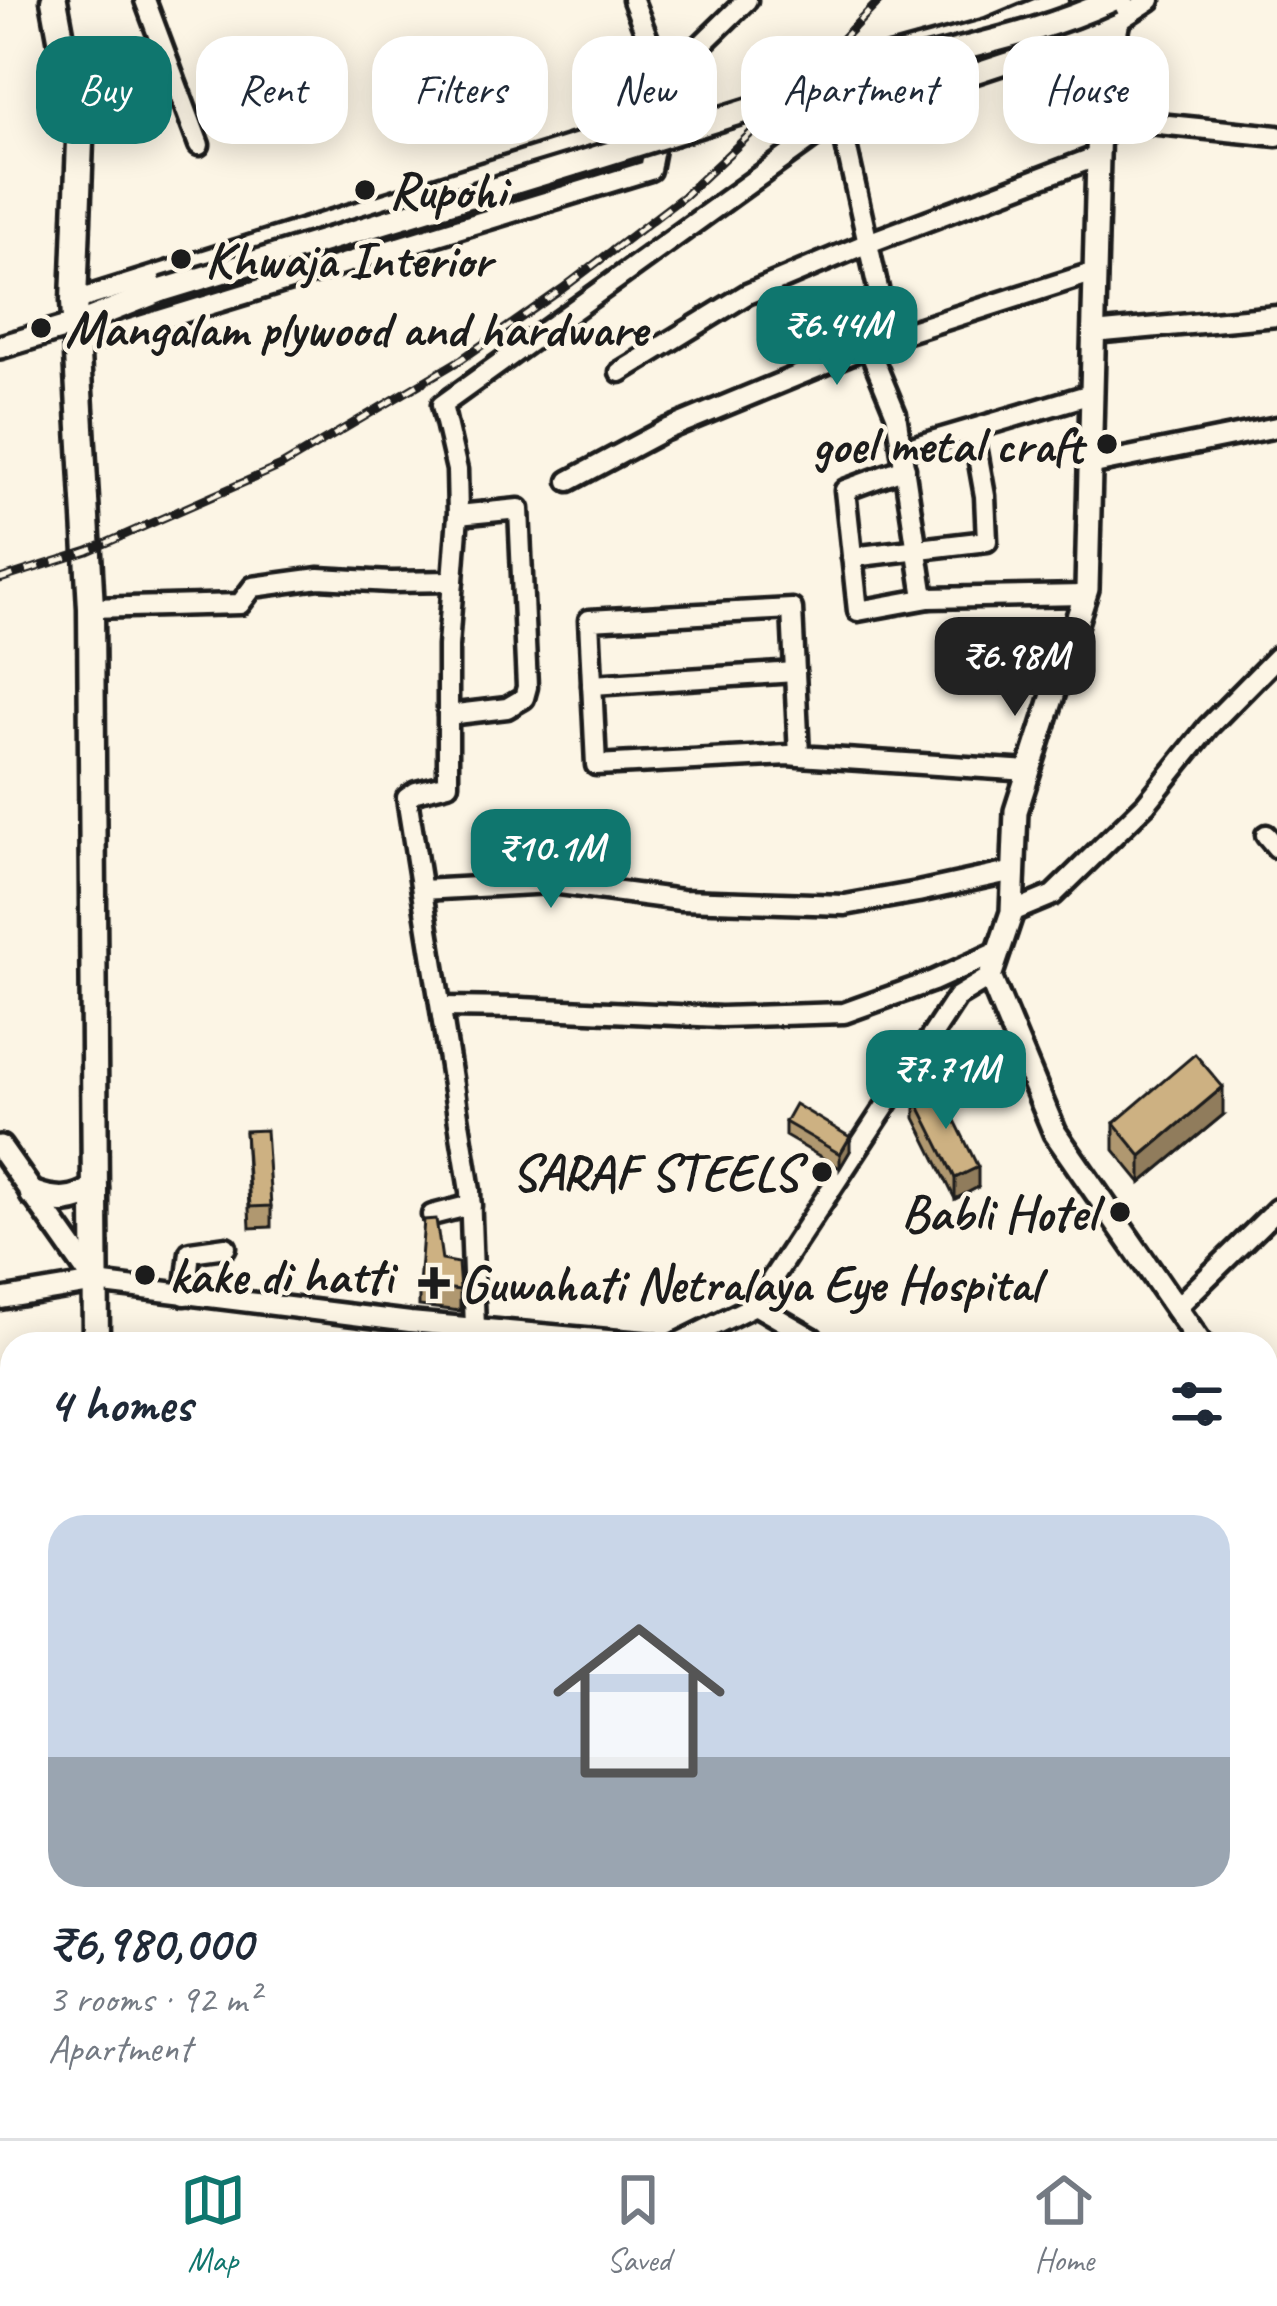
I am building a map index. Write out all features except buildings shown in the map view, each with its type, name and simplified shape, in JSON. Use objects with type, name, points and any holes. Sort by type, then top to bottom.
[{"type":"main road","points":[[54,0],[80,141],[76,323],[91,608],[96,1332]]},
{"type":"main road","points":[[33,1194],[60,1202],[95,1189]]},
{"type":"street","points":[[145,0],[199,145]]},
{"type":"street","points":[[633,0],[647,36]]},
{"type":"street","points":[[710,36],[747,0]]},
{"type":"street","points":[[960,36],[988,28],[1028,5],[1058,0]]},
{"type":"street","points":[[76,323],[163,290],[870,72],[1150,0]]},
{"type":"street","points":[[979,72],[1082,38],[1117,7]]},
{"type":"street","points":[[1169,125],[1277,136]]},
{"type":"street","points":[[0,347],[576,144]]},
{"type":"street","points":[[76,323],[650,170],[655,144]]},
{"type":"street","points":[[475,1328],[471,1205],[407,798],[448,784],[448,646],[458,515],[457,470],[442,405],[804,144]]},
{"type":"street","points":[[846,144],[889,338]]},
{"type":"street","points":[[700,1332],[755,1305],[958,997],[990,976],[999,951],[1012,912],[1016,811],[1084,595],[1098,144]]},
{"type":"street","points":[[620,372],[747,295],[868,243],[1098,156]]},
{"type":"street","points":[[569,481],[663,430],[868,346],[1095,272]]},
{"type":"street","points":[[1093,333],[1277,316]]},
{"type":"street","points":[[868,346],[896,414],[922,591],[929,598]]},
{"type":"street","points":[[1084,595],[929,598],[858,611],[845,490],[974,429],[1091,394]]},
{"type":"street","points":[[1089,464],[1277,427]]},
{"type":"street","points":[[852,557],[987,541],[974,429]]},
{"type":"street","points":[[448,716],[508,708],[524,698],[527,687],[519,509],[458,515]]},
{"type":"street","points":[[91,608],[240,604],[253,587],[319,578],[453,581]]},
{"type":"street","points":[[799,756],[792,609],[589,620],[596,765],[799,756],[1028,771]]},
{"type":"street","points":[[1012,912],[1053,895],[1146,804],[1208,727],[1277,657]]},
{"type":"street","points":[[592,685],[795,672]]},
{"type":"street","points":[[422,890],[552,884],[681,900],[845,905],[1014,871]]},
{"type":"street","points":[[442,1007],[721,1017],[844,1013],[999,951]]},
{"type":"street","points":[[990,976],[1055,1133],[1192,1332]]},
{"type":"street","points":[[0,1147],[96,1283]]},
{"type":"street","points":[[432,1215],[471,1205]]},
{"type":"street","points":[[1175,1309],[1277,1208]]},
{"type":"street","points":[[185,1294],[190,1252],[226,1247]]},
{"type":"street","points":[[0,1299],[96,1283],[416,1332]]},
{"type":"street","points":[[755,1305],[802,1332]]},
{"type":"street","points":[[444,1332],[475,1328],[512,1332]]},
{"type":"railway","points":[[0,579],[88,551],[281,466],[462,359],[684,196],[880,0]]},
{"type":"place","name":"Rupohi","points":[[365,190]]},
{"type":"place","name":"Khwaja Interior","points":[[181,259]]},
{"type":"place","name":"Mangalam plywood and hardware","points":[[41,328]]},
{"type":"place","name":"goel metal craft","points":[[1107,444]]},
{"type":"place","name":"SARAF STEELS","points":[[822,1172]]},
{"type":"place","name":"Babli Hotel","points":[[1120,1212]]},
{"type":"place","name":"kake di hatti","points":[[145,1275]]},
{"type":"place","name":"Guwahati Netralaya Eye Hospital","points":[[434,1283]]}]
